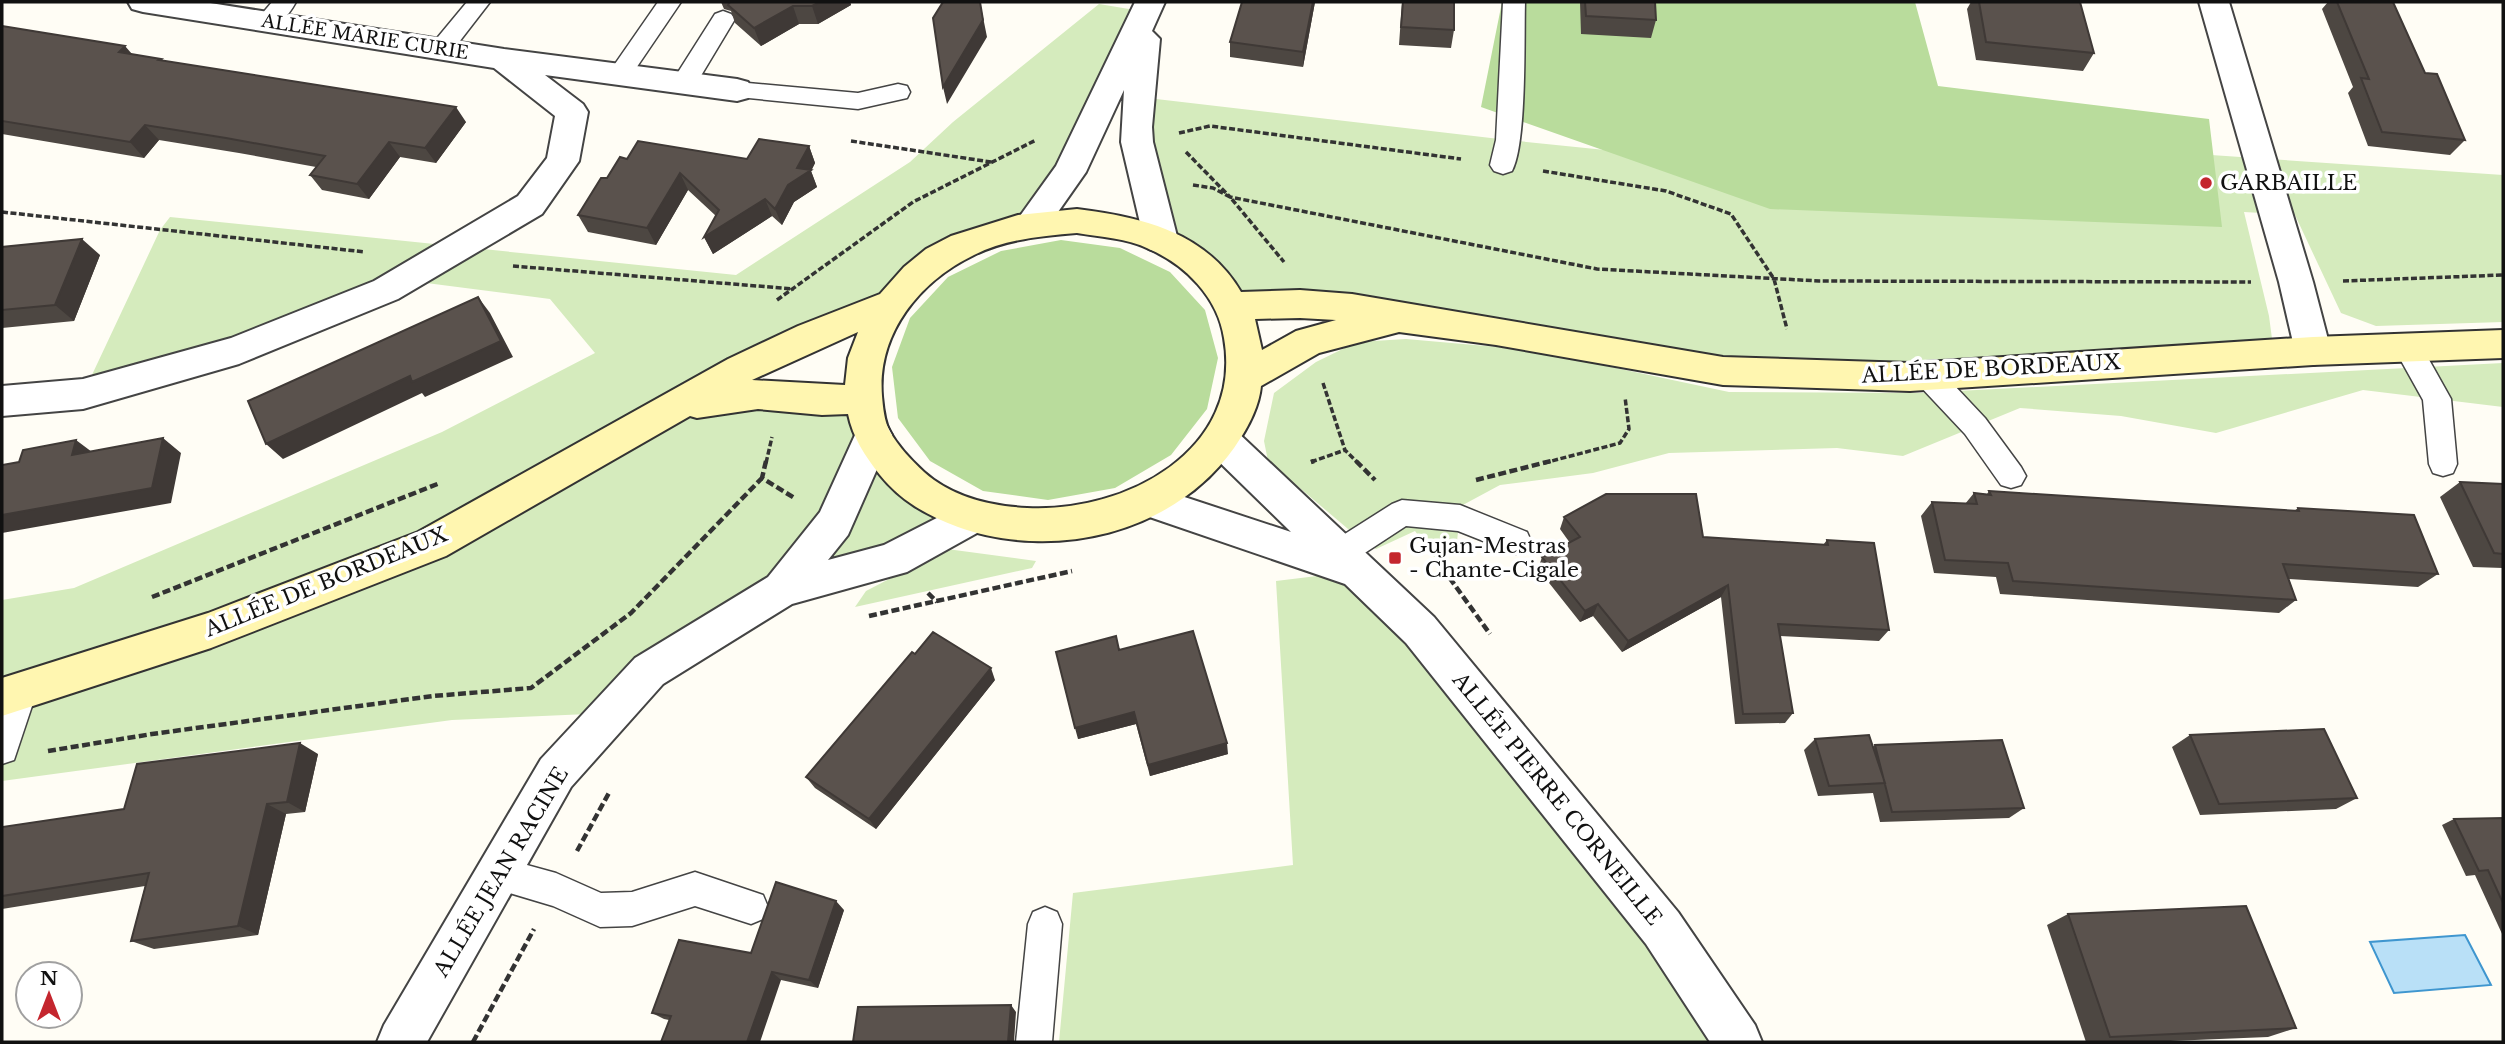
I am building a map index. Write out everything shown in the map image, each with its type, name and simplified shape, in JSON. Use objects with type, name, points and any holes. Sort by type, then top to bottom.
[{"type":"main road","points":[[1088,222],[1121,227],[1161,240],[1199,264],[1219,284],[1233,306],[1245,341],[1246,377],[1238,409],[1222,440],[1190,474],[1148,501],[1091,521],[1030,527],[972,516],[934,500],[903,477],[873,435],[863,399],[867,350],[890,304],[912,280],[937,259],[976,239],[1032,223],[1088,222]]},
{"type":"main road","name":"ALLÉE DE BORDEAUX","points":[[11,694],[211,630],[432,544],[670,407],[799,341],[890,304]]},
{"type":"main road","name":"ALLÉE DE BORDEAUX","points":[[1233,306],[1300,304],[1352,307],[1399,318],[1496,331],[1723,371],[1928,376],[2313,351],[2503,344]]},
{"type":"main road","name":"ALLÉE DE BORDEAUX","points":[[1246,377],[1308,341],[1399,318]]},
{"type":"main road","name":"ALLÉE DE BORDEAUX","points":[[670,407],[758,394],[822,400],[863,399]]},
{"type":"street","name":"ALLÉE MARIE CURIE","points":[[143,2],[276,12],[441,49],[737,90]]},
{"type":"street","points":[[2214,2],[2296,282],[2313,351]]},
{"type":"street","points":[[1032,223],[1070,172],[1149,7]]},
{"type":"street","points":[[1149,7],[1136,127],[1137,142],[1161,240]]},
{"type":"street","name":"ALLÉE MARIE CURIE","points":[[2,401],[83,394],[239,350],[386,290],[530,205],[563,161],[572,113],[503,59]]},
{"type":"street","name":"ALLÉE JEAN RACINE","points":[[782,589],[834,523],[873,435]]},
{"type":"street","name":"ALLÉE PIERRE CORNEILLE","points":[[1222,440],[1420,630],[1662,928],[1738,1042]]},
{"type":"street","name":"ALLÉE PIERRE CORNEILLE","points":[[1148,501],[1349,562]]},
{"type":"street","name":"ALLÉE JEAN RACINE","points":[[401,1042],[556,773],[649,671],[782,589],[893,560],[972,516]]},
{"type":"lane","points":[[441,49],[479,2]]},
{"type":"lane","points":[[620,74],[670,2]]},
{"type":"lane","points":[[1503,165],[1508,140],[1514,2]]},
{"type":"lane","points":[[684,83],[723,19]]},
{"type":"lane","points":[[737,90],[858,101],[898,92]]},
{"type":"lane","points":[[2408,348],[2437,399],[2443,464]]},
{"type":"lane","points":[[1928,376],[1975,426],[2011,476]]},
{"type":"lane","points":[[1349,562],[1402,513],[1460,518],[1516,541]]},
{"type":"lane","points":[[2,749],[11,694]]},
{"type":"lane","points":[[498,874],[556,890],[600,910],[632,909],[695,889],[751,907]]},
{"type":"lane","points":[[1034,1042],[1045,924]]},
{"type":"path","points":[[772,303],[913,202],[1033,140],[1045,138]]},
{"type":"path","points":[[1175,149],[1185,151],[1230,197],[1293,274],[1300,304]]},
{"type":"path","points":[[1182,183],[1213,188],[1230,197],[1597,269],[1819,281],[2015,279],[2296,282],[2503,275]]},
{"type":"path","points":[[1474,481],[1486,475],[1620,443],[1629,429],[1624,389],[1642,356]]},
{"type":"path","points":[[43,752],[166,732],[433,696],[531,688],[631,613],[762,478]]},
{"type":"path","points":[[140,601],[444,481]]},
{"type":"path","points":[[858,618],[1086,568]]},
{"type":"path","points":[[473,1042],[614,783]]},
{"type":"green space","points":[[1502,2],[1915,2],[1938,86],[2209,119],[2222,227],[1770,209],[1481,107]]},
{"type":"green space","points":[[1099,4],[1147,12],[1088,136],[1017,226],[890,304],[673,406],[863,399],[873,435],[972,516],[782,589],[611,713],[452,720],[2,781],[2,600],[74,588],[442,432],[595,353],[550,299],[403,280],[83,394],[160,230],[170,217],[736,275],[910,162],[953,122]]},
{"type":"green space","points":[[1139,97],[1508,140],[1911,181],[1904,134],[2503,175],[2503,322],[2376,326],[2341,313],[2295,215],[2244,212],[2269,316],[2274,354],[1910,377],[1233,306],[1161,240]]},
{"type":"green space","points":[[1061,240],[1120,248],[1170,272],[1205,310],[1218,358],[1207,409],[1171,455],[1115,488],[1048,500],[983,491],[930,461],[898,418],[892,367],[910,318],[948,277],[1001,251]]},
{"type":"green space","points":[[1406,339],[1531,350],[1729,392],[1919,393],[2503,363],[2503,407],[2363,390],[2216,433],[2121,416],[2020,408],[1903,456],[1837,448],[1669,453],[1593,473],[1500,485],[1461,506],[1456,550],[1434,557],[1415,531],[1376,549],[1361,540],[1268,461],[1264,441],[1274,393],[1316,362],[1357,342]]},
{"type":"green space","points":[[947,549],[1036,561],[1032,568],[855,607],[866,591]]},
{"type":"green space","points":[[1358,571],[1662,928],[1738,1042],[1059,1042],[1073,893],[1293,865],[1276,581]]},
{"type":"water","points":[[2465,935],[2491,985],[2394,993],[2370,942]]},
{"type":"building","points":[[730,2],[820,2],[812,6],[793,6],[754,28],[728,5]]},
{"type":"building","points":[[943,2],[980,2],[983,20],[943,87],[933,18]]},
{"type":"building","points":[[1242,2],[1313,2],[1303,52],[1230,42]]},
{"type":"building","points":[[1403,2],[1454,2],[1454,30],[1401,27]]},
{"type":"building","points":[[1585,2],[1655,2],[1656,20],[1586,16]]},
{"type":"building","points":[[1979,2],[2080,2],[2094,53],[1986,42]]},
{"type":"building","points":[[2337,2],[2393,2],[2425,73],[2437,74],[2465,140],[2382,132],[2361,78],[2369,79]]},
{"type":"building","points":[[2,26],[125,46],[119,52],[161,59],[159,60],[456,107],[425,148],[389,142],[357,184],[310,175],[325,156],[226,138],[145,125],[130,142],[2,121]]},
{"type":"building","points":[[759,139],[809,146],[797,168],[811,170],[788,185],[775,209],[765,199],[704,237],[719,210],[680,173],[647,228],[578,215],[601,178],[607,178],[620,157],[627,159],[638,141],[747,159]]},
{"type":"building","points":[[82,239],[55,305],[2,310],[2,247]]},
{"type":"building","points":[[478,297],[501,341],[412,382],[410,376],[266,444],[248,401]]},
{"type":"building","points":[[163,438],[152,488],[2,515],[2,465],[19,462],[23,450],[76,440],[72,455]]},
{"type":"building","points":[[2460,482],[2503,484],[2503,554],[2494,553]]},
{"type":"building","points":[[1989,491],[2299,511],[2298,508],[2414,515],[2438,574],[2283,564],[2296,600],[2013,581],[2008,563],[1945,560],[1932,502],[1977,504],[1974,493],[1991,495]]},
{"type":"building","points":[[1606,494],[1696,494],[1703,537],[1828,545],[1827,540],[1874,543],[1889,630],[1778,624],[1793,713],[1743,714],[1728,585],[1628,641],[1598,604],[1585,611],[1542,557],[1580,537],[1564,517]]},
{"type":"building","points":[[1193,631],[1227,743],[1148,765],[1134,712],[1075,728],[1056,652],[1116,636],[1119,650]]},
{"type":"building","points":[[933,632],[991,668],[869,819],[806,777],[912,652],[915,654]]},
{"type":"building","points":[[2324,729],[2357,798],[2219,804],[2190,735]]},
{"type":"building","points":[[1869,735],[1885,783],[1829,786],[1815,739]]},
{"type":"building","points":[[2002,740],[2024,808],[1892,812],[1875,745]]},
{"type":"building","points":[[300,743],[287,802],[267,804],[238,926],[131,941],[149,873],[2,896],[2,827],[124,809],[137,764]]},
{"type":"building","points":[[2503,818],[2503,903],[2488,870],[2479,871],[2454,819]]},
{"type":"building","points":[[776,882],[836,901],[809,980],[772,972],[747,1042],[661,1042],[671,1016],[652,1013],[679,940],[751,953]]},
{"type":"building","points":[[2246,906],[2296,1028],[2110,1037],[2068,914]]},
{"type":"building","points":[[1011,1005],[1008,1042],[853,1042],[858,1007]]},
{"type":"place","name":"GARBAILLE","points":[[2206,183]]},
{"type":"place","name":"Gujan-Mestras - Chante-Cigale","points":[[1395,558]]}]
